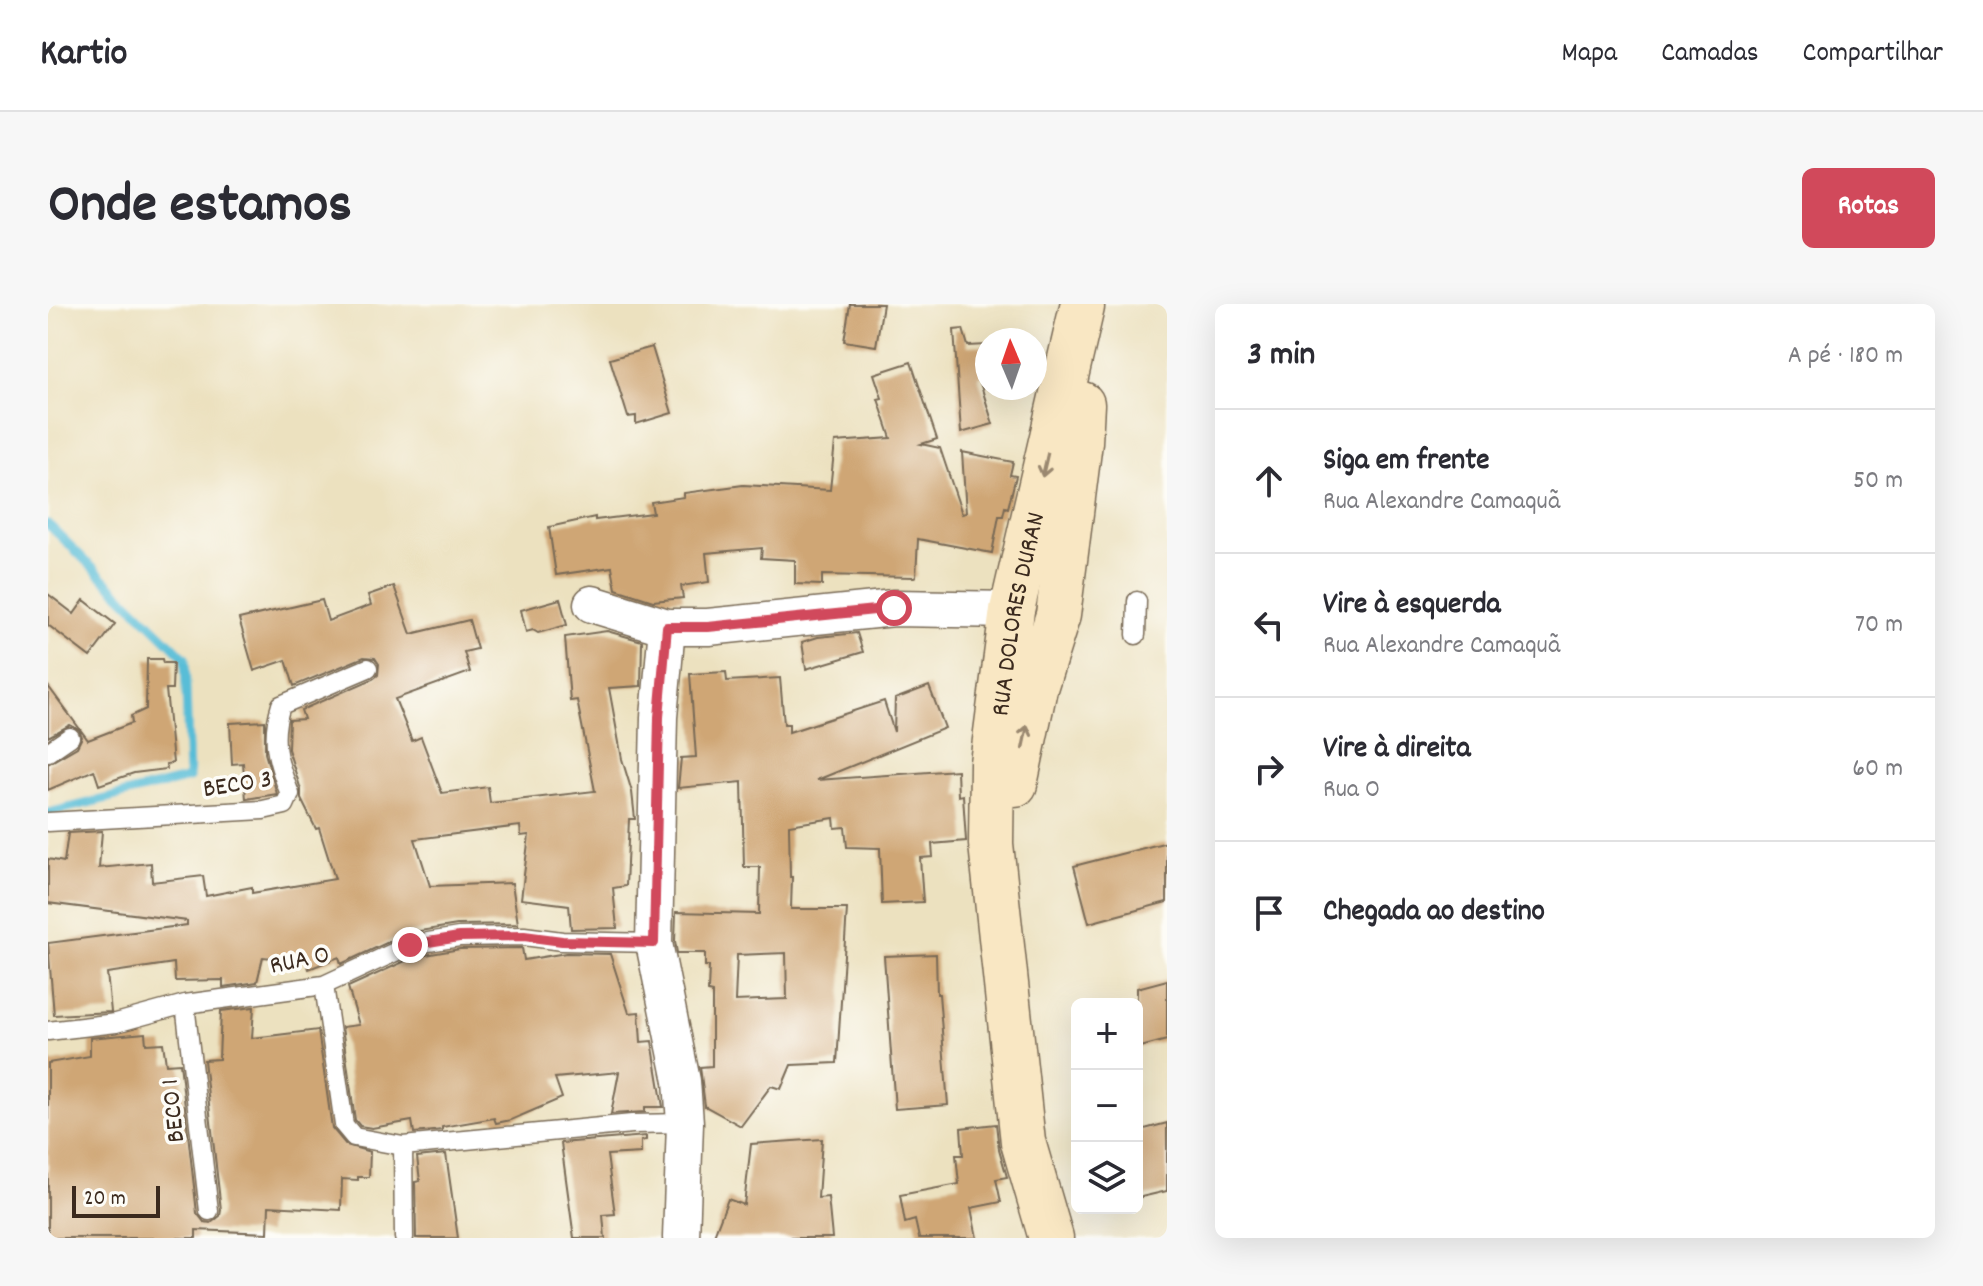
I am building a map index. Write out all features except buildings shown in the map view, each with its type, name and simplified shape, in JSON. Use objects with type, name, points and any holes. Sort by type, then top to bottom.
[{"type":"street","name":"RUA DOLORES DURAN","points":[[1051,1238],[1023,1142],[991,844],[992,763],[1012,610],[1082,306]]},
{"type":"street","name":"RUA DOLORES DURAN","points":[[1000,925],[1013,796],[1035,688],[1057,612],[1080,442],[1085,344],[1082,306]]},
{"type":"street","points":[[592,604],[667,627],[708,627],[894,608],[1012,610],[1024,595],[1033,591],[1046,591],[1057,612]]},
{"type":"street","points":[[667,627],[659,717],[654,943],[682,1081],[685,1123],[681,1238]]},
{"type":"lane","points":[[1136,635],[1137,601]]},
{"type":"lane","name":"BECO 3","points":[[48,822],[263,810],[285,805],[290,794],[277,760],[274,727],[281,705],[368,668]]},
{"type":"lane","points":[[48,752],[70,737]]},
{"type":"lane","name":"RUA O","points":[[48,1031],[116,1023],[185,1004],[324,985],[410,945],[459,937],[524,936],[562,941],[654,943]]},
{"type":"lane","points":[[324,985],[344,1125],[354,1137],[403,1146],[632,1124],[685,1123]]},
{"type":"lane","name":"BECO 1","points":[[185,1004],[209,1211]]},
{"type":"lane","points":[[403,1146],[404,1238]]},
{"type":"waterway","points":[[48,524],[185,658],[189,778],[48,813]]},
{"type":"route","points":[[410,945],[459,937],[524,936],[562,941],[654,943],[659,717],[667,627],[708,627],[894,608]]}]
